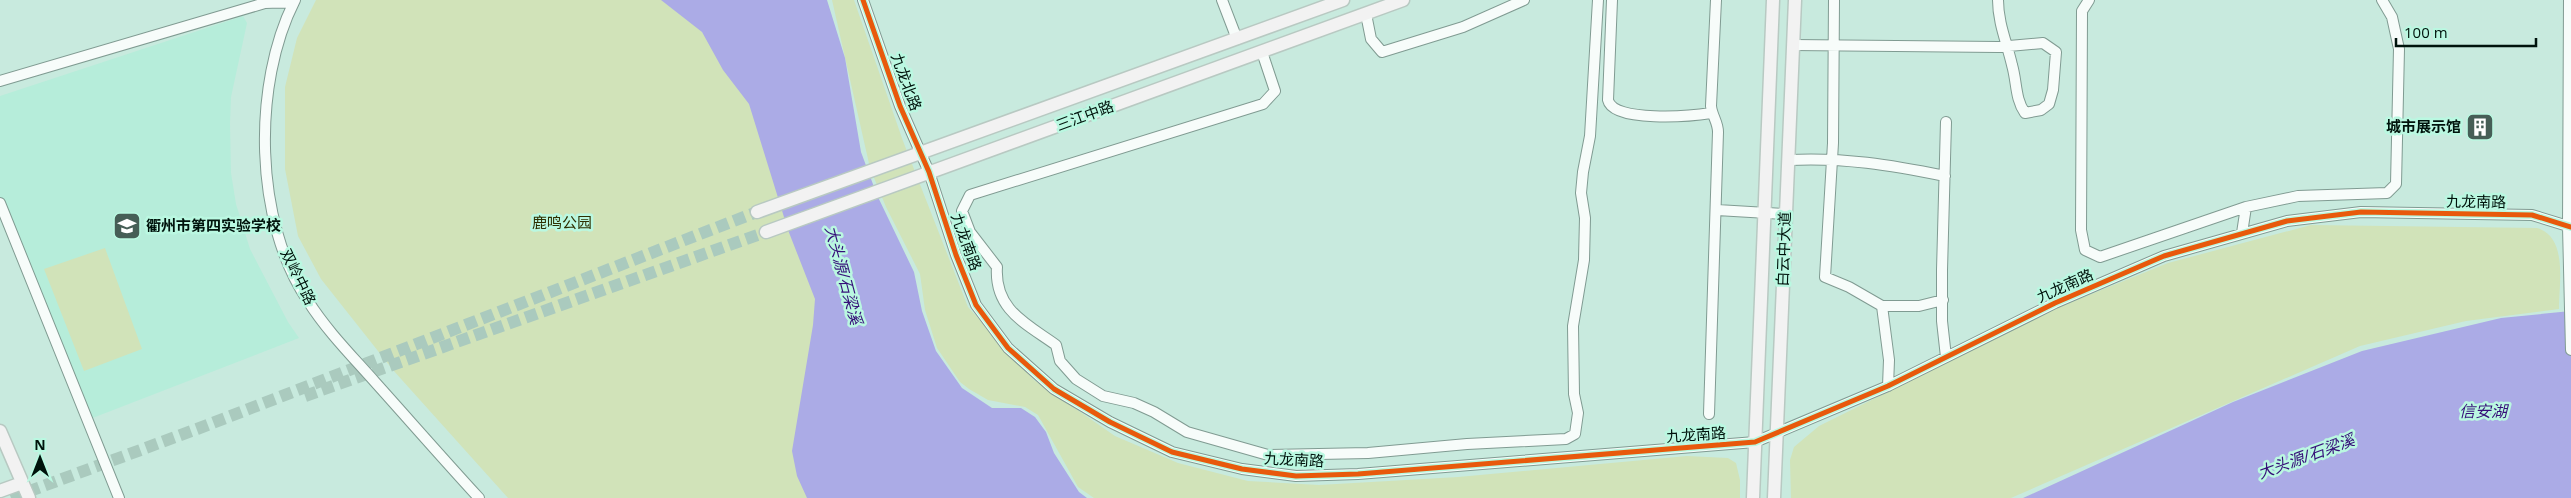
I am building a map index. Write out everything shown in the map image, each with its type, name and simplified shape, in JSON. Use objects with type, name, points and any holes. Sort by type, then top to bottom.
[{"type":"main road","name":"三江中路","points":[[757,212],[1343,0]]},
{"type":"main road","name":"三江中路","points":[[766,232],[1404,0]]},
{"type":"main road","name":"白云中大道","points":[[1752,498],[1773,0]]},
{"type":"main road","name":"白云中大道","points":[[1774,498],[1795,0]]},
{"type":"main road","points":[[0,431],[29,498]]},
{"type":"main road","points":[[2,498],[0,492],[22,483]]},
{"type":"street","name":"九龙北路","points":[[863,0],[900,106],[929,172]]},
{"type":"street","points":[[1222,0],[1236,39]]},
{"type":"street","points":[[1366,14],[1371,39],[1382,52],[1463,27],[1524,0]]},
{"type":"street","points":[[1262,52],[1275,91],[1263,104],[970,195],[962,211],[970,232],[997,267],[996,280],[1013,315],[1024,325],[1034,329],[1056,345],[1060,361],[1076,379],[1103,396],[1134,403],[1154,412],[1187,432],[1268,455],[1368,453],[1467,444],[1566,439],[1575,434],[1578,427],[1578,413],[1574,394],[1573,326],[1584,260],[1585,218],[1581,193],[1590,136],[1598,0]]},
{"type":"street","points":[[1612,0],[1608,100],[1611,107],[1622,113],[1654,116],[1712,113]]},
{"type":"street","points":[[1709,414],[1717,210],[1718,128],[1712,113],[1716,0]]},
{"type":"street","points":[[1834,0],[1832,158],[1824,277],[1849,287],[1882,306],[1918,306],[1943,300]]},
{"type":"street","points":[[1793,45],[2006,46],[2043,43],[2056,52],[2053,90],[2049,104],[2041,110],[2025,113],[2018,103],[2012,64],[2006,46],[1998,12],[1998,0]]},
{"type":"street","points":[[2089,0],[2082,11],[2081,230],[2085,250],[2100,257],[2246,207],[2298,196],[2387,194],[2396,184],[2398,48],[2392,17],[2382,0]]},
{"type":"street","points":[[2569,0],[2571,350]]},
{"type":"street","points":[[0,81],[265,3],[294,1]]},
{"type":"street","name":"双岭中路","points":[[294,1],[276,47],[264,119],[267,185],[285,256],[306,300],[333,335],[478,498]]},
{"type":"street","points":[[1946,122],[1942,321],[1946,357]]},
{"type":"street","points":[[1788,160],[1832,158],[1883,164],[1945,176]]},
{"type":"street","name":"九龙南路","points":[[929,172],[956,255],[976,305],[1008,348],[1054,389],[1110,422],[1172,452],[1242,469],[1296,476],[1358,474],[1468,463],[1705,448],[1755,442],[1888,386],[2055,303],[2164,256],[2287,221],[2361,212],[2532,215],[2569,227]]},
{"type":"street","points":[[0,203],[119,498]]},
{"type":"street","points":[[2242,233],[2246,207]]},
{"type":"street","points":[[1717,210],[1786,214]]},
{"type":"street","points":[[1882,306],[1889,360],[1888,386]]},
{"type":"street","points":[[1467,444],[1468,463]]},
{"type":"shaded area","name":"衢州市第四实验学校","points":[[243,16],[247,23],[231,97],[231,173],[236,204],[250,249],[288,322],[299,338],[90,419],[0,198],[0,96]]},
{"type":"green space","name":"鹿鸣公园","points":[[316,0],[677,0],[755,100],[823,293],[817,498],[508,498],[393,370],[321,279],[298,236],[285,169],[285,87],[297,38]]},
{"type":"green space","points":[[832,0],[854,0],[903,141],[968,307],[1034,380],[1115,436],[1178,463],[1248,481],[1319,485],[1458,477],[1687,456],[1728,458],[1736,463],[1740,480],[1740,498],[1094,498],[1078,487],[1038,415],[1025,407],[988,400],[969,389],[960,382],[937,348],[925,310],[920,274],[886,207],[870,168]]},
{"type":"green space","points":[[2311,225],[2537,228],[2547,233],[2554,241],[2558,251],[2560,262],[2559,309],[2466,321],[2360,346],[2011,498],[1791,498],[1790,460],[1794,447],[1819,426],[2057,308],[2168,263]]},
{"type":"green space","points":[[105,248],[142,349],[84,371],[44,269]]},
{"type":"water","name":"大头源/石梁溪","points":[[661,0],[827,0],[845,58],[861,152],[877,195],[914,272],[922,311],[936,351],[962,388],[992,408],[1021,408],[1035,417],[1046,432],[1054,453],[1079,492],[1087,498],[807,498],[797,476],[792,451],[813,325],[815,299],[788,230],[749,104],[723,70],[702,32]]},
{"type":"water","name":"信安湖","points":[[2571,311],[2571,498],[2023,498],[2233,402],[2362,351],[2501,318]]},
{"type":"tunnel","points":[[11,498],[197,429],[757,212]]},
{"type":"tunnel","points":[[305,396],[766,232]]},
{"type":"cycle path","points":[[863,0],[900,106],[929,172],[956,255],[976,305],[1008,348],[1054,389],[1110,422],[1172,452],[1242,469],[1296,476],[1358,474],[1755,442],[1888,386],[2055,303],[2164,256],[2287,221],[2361,212],[2532,215],[2571,227]]},
{"type":"place","name":"城市展示馆","points":[[2480,127]]},
{"type":"place","name":"衢州市第四实验学校","points":[[127,226]]}]
